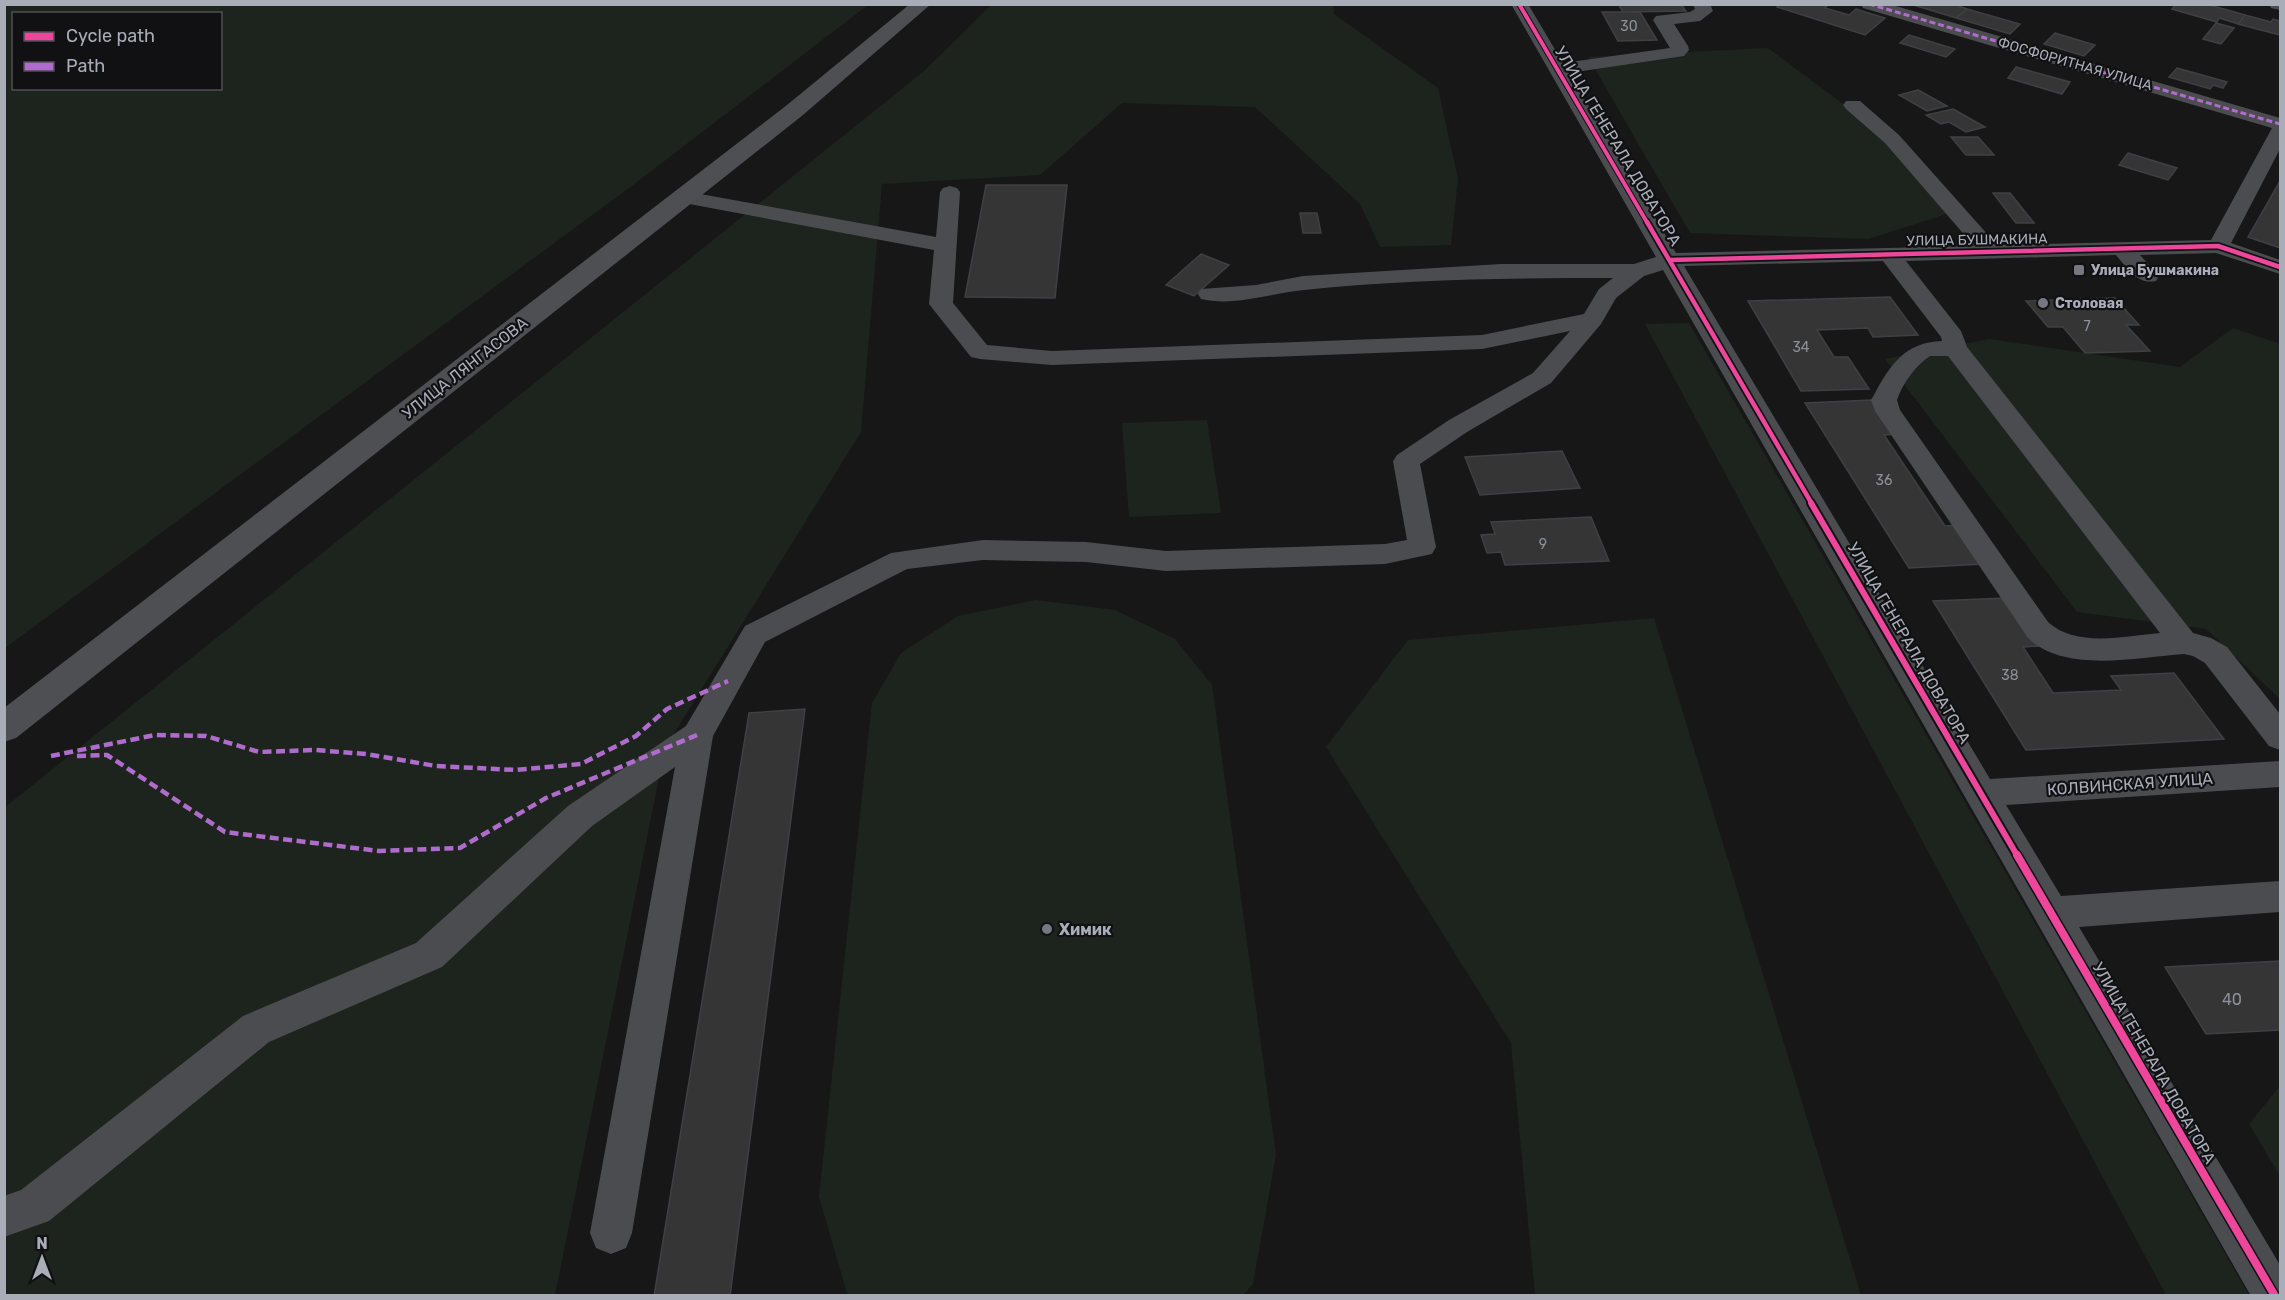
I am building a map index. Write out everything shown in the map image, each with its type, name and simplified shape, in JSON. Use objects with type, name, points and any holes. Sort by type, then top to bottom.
[{"type":"main road","name":"УЛИЦА ЛЯНГАСОВА","points":[[4,728],[795,110],[922,4]]},
{"type":"street","name":"УЛИЦА ГЕНЕРАЛА ДОВАТОРА","points":[[1519,4],[2276,1296]]},
{"type":"street","points":[[1557,69],[1678,52],[1679,46],[1662,20],[1694,17],[1704,10],[1701,4]]},
{"type":"street","name":"ФОСФОРИТНАЯ УЛИЦА","points":[[1869,4],[2280,124]]},
{"type":"street","points":[[1853,105],[1892,139],[1991,252]]},
{"type":"street","points":[[2218,246],[2273,159],[2280,131]]},
{"type":"street","points":[[950,192],[941,304],[980,352],[1052,358],[1482,342],[1593,319]]},
{"type":"street","points":[[684,197],[945,245]]},
{"type":"street","name":"УЛИЦА БУШМАКИНА","points":[[1636,271],[1670,260],[2218,246],[2280,267]]},
{"type":"street","points":[[2121,248],[2148,276]]},
{"type":"street","points":[[1889,254],[1953,336],[1955,348],[2184,643]]},
{"type":"street","points":[[1209,294],[1256,292],[1303,283],[1501,271],[1636,271]]},
{"type":"street","points":[[611,1233],[697,735],[755,634],[901,560],[983,550],[1086,552],[1166,561],[1385,554],[1422,547],[1406,461],[1458,426],[1542,378],[1593,319],[1607,294],[1636,271]]},
{"type":"street","points":[[1955,348],[1921,351],[1914,356],[1887,391],[1884,400],[1888,411],[2038,630],[2048,639],[2063,646],[2081,648],[2184,643],[2200,646],[2216,655],[2280,737]]},
{"type":"street","points":[[4,1217],[34,1206],[256,1029],[429,954],[580,816],[697,735]]},
{"type":"street","name":"КОЛВИНСКАЯ УЛИЦА","points":[[1980,793],[2280,774]]},
{"type":"street","points":[[2051,913],[2280,896]]},
{"type":"shaded area","points":[[5,4],[868,4],[633,185],[5,648]]},
{"type":"shaded area","points":[[991,5],[1333,5],[1334,14],[1438,88],[1458,179],[1451,245],[1380,247],[1360,204],[1255,107],[1122,103],[1040,175],[882,184],[861,432],[665,748],[555,1295],[5,1295],[4,808],[923,72]]},
{"type":"shaded area","points":[[1768,48],[1882,133],[1956,211],[1868,239],[1690,233],[1588,57]]},
{"type":"shaded area","points":[[1689,323],[2249,1295],[2166,1295],[1645,324]]},
{"type":"shaded area","points":[[2233,328],[2280,344],[2280,699],[2206,629],[2077,612],[1885,359],[1989,339],[2180,367]]},
{"type":"shaded area","points":[[1207,420],[1221,513],[1129,517],[1122,423]]},
{"type":"shaded area","name":"Химик","points":[[1036,600],[1115,610],[1175,639],[1212,685],[1276,1155],[1253,1284],[1243,1295],[850,1296],[847,1293],[819,1197],[872,703],[901,653],[958,616]]},
{"type":"shaded area","points":[[1654,618],[1861,1295],[1535,1295],[1511,1043],[1326,747],[1408,640]]},
{"type":"shaded area","points":[[2280,1086],[2280,1176],[2249,1124]]},
{"type":"building","points":[[1618,4],[1681,4],[1686,11],[1623,12]]},
{"type":"building","points":[[1780,4],[1825,4],[1828,5],[1825,8],[1849,15],[1856,9],[1885,18],[1865,35],[1777,7]]},
{"type":"building","points":[[1910,4],[1953,4],[1967,9],[1956,18]]},
{"type":"building","points":[[2176,4],[2206,4],[2245,15],[2238,24],[2219,18],[2217,22],[2172,9]]},
{"type":"building","points":[[1967,9],[2020,24],[2010,34],[1956,18]]},
{"type":"building","points":[[1602,12],[1640,12],[1657,40],[1618,41]]},
{"type":"building","points":[[2245,15],[2271,22],[2273,19],[2280,21],[2280,35],[2238,24]]},
{"type":"building","points":[[2216,23],[2234,28],[2221,44],[2203,39]]},
{"type":"building","points":[[2055,33],[2095,45],[2084,56],[2044,44]]},
{"type":"building","points":[[1909,35],[1955,49],[1946,57],[1900,43]]},
{"type":"building","points":[[2016,67],[2070,82],[2062,94],[2008,78]]},
{"type":"building","points":[[2177,68],[2227,82],[2223,88],[2213,85],[2210,89],[2169,77]]},
{"type":"building","points":[[1918,90],[1947,106],[1927,111],[1899,95]]},
{"type":"building","points":[[1953,109],[1985,127],[1966,132],[1949,122],[1941,124],[1926,115]]},
{"type":"building","points":[[1951,137],[1978,137],[1994,155],[1966,155]]},
{"type":"building","points":[[2128,153],[2177,168],[2168,180],[2119,165]]},
{"type":"building","points":[[2280,181],[2280,248],[2248,237]]},
{"type":"building","points":[[986,185],[1067,185],[1055,298],[965,297]]},
{"type":"building","points":[[1993,193],[2010,193],[2034,223],[2016,223]]},
{"type":"building","points":[[1300,213],[1317,213],[1321,233],[1303,233]]},
{"type":"building","points":[[1201,254],[1229,265],[1194,296],[1166,285]]},
{"type":"building","points":[[1890,297],[1918,335],[1873,337],[1868,328],[1817,330],[1834,357],[1848,357],[1869,389],[1801,391],[1748,301]]},
{"type":"building","points":[[2115,298],[2139,325],[2126,325],[2150,351],[2085,353],[2063,327],[2048,327],[2026,301]]},
{"type":"building","points":[[1872,400],[1895,434],[1884,435],[1945,526],[1957,525],[1983,564],[1909,568],[1805,403]]},
{"type":"building","points":[[1562,451],[1580,488],[1480,495],[1465,457]]},
{"type":"building","points":[[1591,517],[1609,561],[1505,565],[1501,552],[1487,553],[1481,535],[1495,534],[1491,522]]},
{"type":"building","points":[[2007,598],[2040,646],[2023,647],[2053,693],[2121,690],[2111,676],[2174,673],[2224,739],[2026,750],[1933,601]]},
{"type":"building","points":[[805,709],[730,1296],[654,1296],[749,713]]},
{"type":"building","points":[[2280,961],[2280,1030],[2206,1034],[2165,967]]},
{"type":"marked path","points":[[1869,4],[2280,124]]},
{"type":"marked path","points":[[51,756],[155,735],[206,736],[259,752],[315,750],[366,754],[436,766],[516,770],[581,764],[636,736],[667,709],[728,681]]},
{"type":"marked path","points":[[77,756],[107,755],[225,832],[379,851],[460,848],[546,798],[697,735]]},
{"type":"cycle path","points":[[1519,4],[2275,1296]]},
{"type":"cycle path","points":[[1670,260],[2218,246],[2280,267]]},
{"type":"place","name":"Улица Бушмакина","points":[[2079,270]]},
{"type":"place","name":"Столовая","points":[[2043,303]]},
{"type":"place","name":"Химик","points":[[1047,929]]}]
